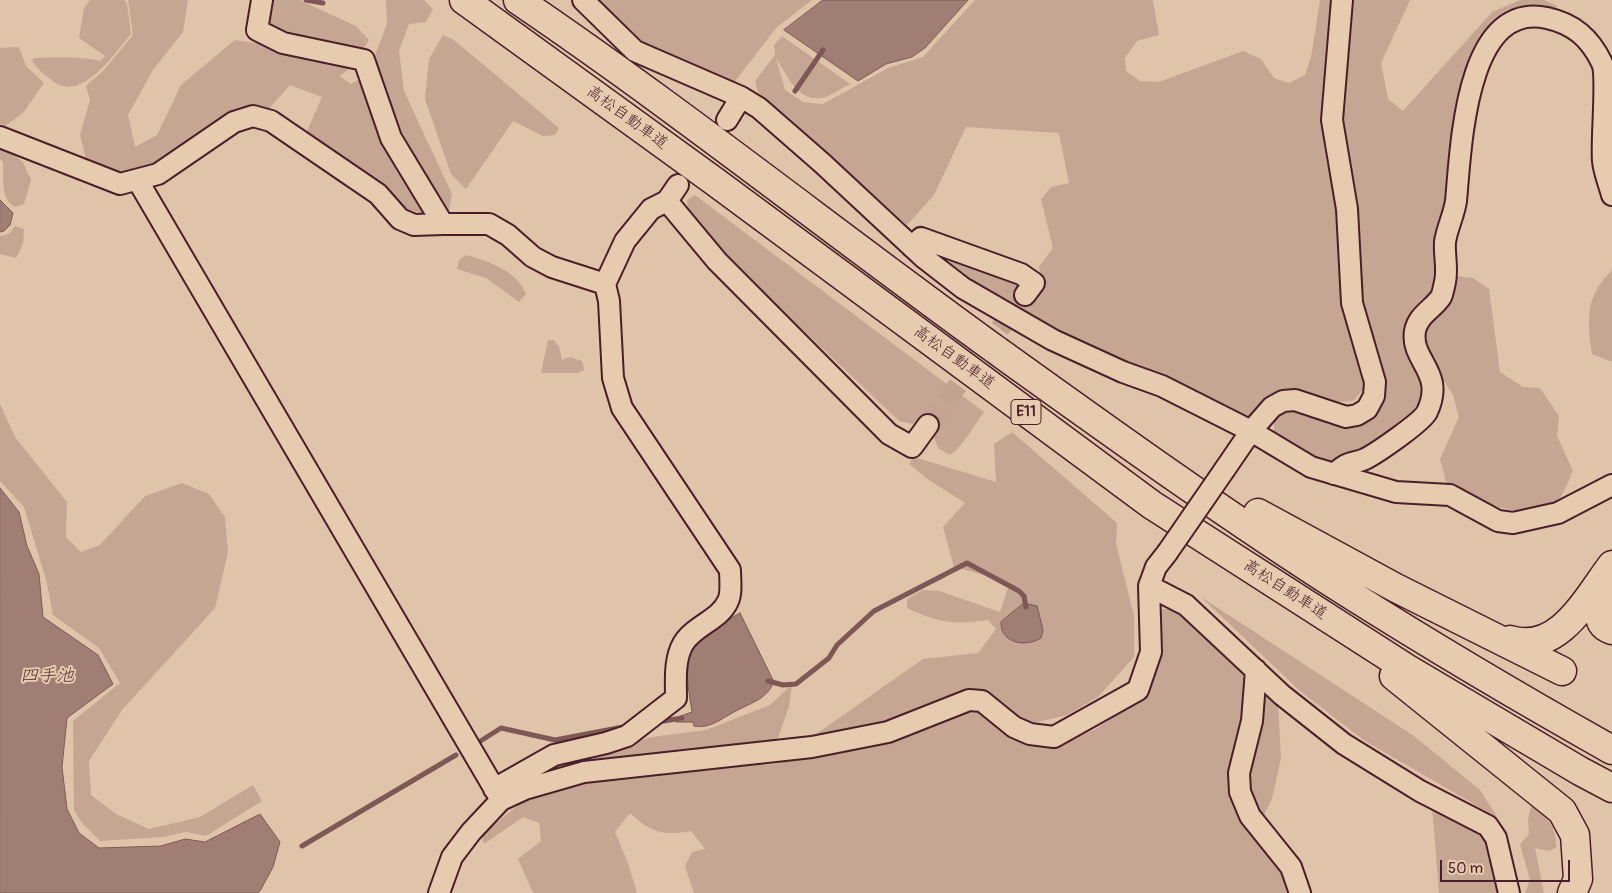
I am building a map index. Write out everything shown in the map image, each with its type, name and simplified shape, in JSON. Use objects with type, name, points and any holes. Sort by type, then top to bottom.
[{"type":"highway","name":"高松自動車道","points":[[464,0],[714,181],[1152,505],[1406,668],[1612,788]]},
{"type":"highway","name":"高松自動車道","points":[[518,0],[578,40],[990,345],[1187,485],[1346,592],[1483,677],[1612,750]]},
{"type":"highway","points":[[990,345],[1265,518],[1396,588],[1562,670]]},
{"type":"highway","points":[[1152,505],[1212,554],[1391,673],[1562,811],[1575,835],[1578,879],[1572,893]]},
{"type":"highway","points":[[1489,634],[1514,642],[1529,643],[1546,640],[1570,620],[1612,565]]},
{"type":"highway","points":[[1612,592],[1600,612],[1600,621],[1606,628],[1612,630]]},
{"type":"street","points":[[262,0],[257,30],[284,43],[364,60],[391,138],[443,224]]},
{"type":"street","points":[[583,0],[636,51],[741,97],[759,108],[822,163],[912,247],[963,288],[1052,340],[1123,372],[1162,386],[1251,431],[1299,461],[1334,474],[1396,492],[1450,496],[1498,521],[1513,524],[1558,513],[1612,485]]},
{"type":"street","points":[[498,794],[525,789],[584,772],[812,747],[888,732],[969,700],[982,701],[1014,726],[1030,734],[1054,737],[1138,690],[1151,652],[1149,586],[1156,567],[1251,431],[1272,407],[1283,401],[1295,400],[1346,417],[1357,415],[1367,409],[1374,396],[1375,382],[1352,302],[1348,209],[1332,120],[1342,0]]},
{"type":"street","points":[[1334,474],[1347,464],[1363,461],[1389,444],[1426,415],[1434,396],[1432,375],[1418,349],[1415,331],[1423,315],[1441,296],[1446,278],[1445,242],[1455,204],[1462,133],[1483,52],[1496,32],[1523,16],[1541,16],[1565,22],[1586,37],[1603,65],[1603,162],[1612,195]]},
{"type":"street","points":[[728,120],[741,97]]},
{"type":"street","points":[[0,137],[100,178],[120,184],[138,181],[158,174],[234,122],[253,116],[271,121],[378,194],[400,220],[414,224],[489,224],[508,235],[533,257],[552,267],[605,284]]},
{"type":"street","points":[[138,181],[498,794]]},
{"type":"street","points":[[440,893],[452,857],[498,794],[554,755],[627,736],[676,698],[676,664],[683,644],[694,631],[722,610],[729,600],[730,570],[622,408],[613,378],[609,301],[605,284],[625,241],[651,209],[673,193],[717,261],[888,434],[912,447],[928,425]]},
{"type":"street","points":[[912,247],[922,238],[1020,274],[1034,283],[1025,295]]},
{"type":"street","points":[[1149,586],[1186,605],[1317,725],[1420,791],[1488,826],[1496,838],[1508,893]]},
{"type":"street","points":[[1256,670],[1252,721],[1240,773],[1240,792],[1250,816],[1291,867],[1300,893]]},
{"type":"shaded area","points":[[90,0],[124,0],[127,4],[131,34],[95,74],[84,82],[73,86],[61,86],[42,72],[32,59],[66,57],[100,61],[105,56],[79,38],[84,8]]},
{"type":"shaded area","points":[[128,0],[188,0],[183,32],[153,70],[128,115],[135,147],[157,135],[181,85],[235,40],[267,45],[352,66],[340,76],[351,84],[364,77],[426,214],[407,210],[305,136],[322,97],[290,85],[266,112],[155,171],[129,173],[106,169],[86,159],[80,135],[90,100],[86,86],[104,70],[133,35]]},
{"type":"shaded area","points":[[270,0],[299,0],[356,26],[369,40],[364,48],[355,48],[292,34],[271,25],[267,12]]},
{"type":"shaded area","points":[[386,0],[424,0],[433,9],[426,22],[409,24],[399,51],[404,91],[452,194],[449,210],[443,211],[399,139],[378,84],[375,55],[387,24]]},
{"type":"shaded area","points":[[592,0],[812,0],[776,28],[733,84],[658,54],[629,36]]},
{"type":"shaded area","points":[[975,0],[1153,0],[1159,35],[1137,41],[1125,58],[1126,71],[1140,81],[1159,82],[1243,51],[1261,59],[1274,78],[1289,83],[1305,75],[1311,57],[1320,0],[1334,0],[1324,121],[1365,374],[1363,390],[1353,401],[1334,402],[1303,392],[1282,393],[1267,398],[1249,419],[1192,388],[1106,354],[1023,313],[993,296],[938,258],[942,253],[1041,283],[1039,267],[1053,248],[1041,199],[1051,187],[1069,183],[1059,133],[966,127],[934,195],[907,225],[758,92],[755,81],[775,55],[774,45],[782,36],[850,84],[821,98],[805,96],[793,85],[776,58],[785,90],[803,102],[823,104],[888,68],[923,57]]},
{"type":"shaded area","points":[[1350,0],[1410,0],[1381,63],[1388,99],[1403,111],[1492,12],[1520,0],[1544,0],[1557,6],[1556,10],[1530,5],[1507,10],[1482,34],[1463,79],[1451,142],[1445,197],[1437,242],[1439,271],[1434,291],[1408,323],[1426,390],[1421,410],[1377,442],[1334,463],[1317,461],[1299,452],[1274,432],[1274,421],[1286,410],[1303,412],[1347,427],[1368,418],[1381,406],[1384,385],[1359,302],[1341,117]]},
{"type":"shaded area","points":[[443,35],[454,40],[559,128],[555,135],[543,136],[513,121],[466,189],[451,174],[425,99],[429,59]]},
{"type":"shaded area","points":[[19,47],[26,66],[44,83],[23,113],[5,126],[0,124],[0,48]]},
{"type":"shaded area","points":[[0,145],[23,162],[31,180],[24,204],[15,207],[10,203],[5,194]]},
{"type":"shaded area","points":[[695,195],[984,412],[959,447],[950,455],[938,448],[933,435],[935,428],[924,415],[913,424],[899,421],[786,314],[693,220],[688,211],[687,200]]},
{"type":"shaded area","points":[[15,226],[24,229],[23,244],[16,258],[0,254],[0,236],[9,234]]},
{"type":"shaded area","points":[[466,255],[484,260],[509,273],[522,286],[526,294],[519,302],[486,278],[457,269],[459,260]]},
{"type":"shaded area","points":[[1612,270],[1612,362],[1592,354],[1589,319],[1592,299],[1603,280]]},
{"type":"shaded area","points":[[1455,276],[1473,278],[1489,289],[1500,372],[1523,387],[1540,388],[1559,416],[1557,436],[1573,471],[1560,498],[1544,508],[1530,511],[1515,511],[1486,502],[1446,482],[1440,459],[1459,417],[1453,395],[1433,364],[1425,335]]},
{"type":"shaded area","points":[[548,340],[554,340],[559,347],[562,360],[570,357],[582,361],[584,370],[577,373],[541,373]]},
{"type":"shaded area","points":[[0,404],[15,437],[67,502],[66,537],[81,552],[100,545],[145,496],[182,483],[209,494],[225,517],[228,552],[215,608],[122,710],[89,761],[91,795],[116,814],[149,829],[200,817],[253,785],[262,801],[206,836],[186,832],[163,837],[100,841],[82,823],[74,810],[73,721],[120,683],[99,648],[53,615],[47,583],[24,507],[0,481]]},
{"type":"shaded area","points":[[1012,432],[1117,523],[1116,544],[1134,616],[1134,657],[1098,697],[1067,715],[1034,723],[1025,736],[1053,748],[1096,729],[1139,699],[1153,623],[1160,609],[1173,609],[1195,623],[1278,704],[1281,758],[1272,799],[1255,833],[1283,870],[1289,893],[694,893],[685,866],[692,852],[705,849],[691,831],[665,833],[651,829],[630,813],[615,832],[628,863],[637,893],[533,893],[518,859],[541,841],[539,823],[523,817],[484,844],[481,835],[521,803],[538,774],[574,759],[652,737],[706,730],[770,705],[792,684],[789,707],[776,743],[748,761],[768,765],[800,759],[812,737],[923,659],[978,653],[996,629],[988,620],[946,622],[907,608],[907,599],[923,590],[939,591],[1000,612],[1008,588],[988,576],[954,567],[943,527],[965,503],[929,480],[909,464],[914,457],[996,482],[994,444]]},
{"type":"shaded area","points":[[1201,597],[1414,736],[1480,790],[1498,818],[1365,741],[1300,691]]},
{"type":"shaded area","points":[[1532,801],[1550,822],[1556,841],[1556,848],[1548,851],[1535,848],[1544,893],[1525,893],[1530,880],[1520,844],[1529,834],[1528,820]]},
{"type":"shaded area","points":[[1432,806],[1470,827],[1485,840],[1499,893],[1439,893]]},
{"type":"water","points":[[823,0],[968,0],[925,48],[912,57],[886,64],[858,81],[784,30]]},
{"type":"water","points":[[0,200],[13,213],[10,225],[0,232]]},
{"type":"water","name":"四手池","points":[[0,488],[19,512],[27,546],[39,574],[43,617],[98,655],[113,684],[67,718],[62,767],[67,809],[79,833],[99,848],[161,846],[185,839],[205,842],[260,814],[280,842],[273,867],[260,891],[257,893],[0,893]]},
{"type":"water","points":[[1024,603],[1037,606],[1043,630],[1041,638],[1028,643],[1015,642],[1009,639],[1002,629],[1001,622]]},
{"type":"water","points":[[740,613],[774,682],[771,688],[762,697],[710,725],[700,727],[694,726],[693,722],[676,722],[675,718],[692,712],[688,685],[688,666],[693,648],[707,633]]},
{"type":"waterway","points":[[306,0],[323,3]]},
{"type":"waterway","points":[[795,91],[823,50]]},
{"type":"waterway","points":[[768,681],[783,685],[796,684],[829,658],[837,645],[874,611],[967,563],[1019,591],[1024,596],[1026,607]]},
{"type":"waterway","points":[[664,721],[682,718]]},
{"type":"waterway","points":[[479,742],[501,728],[555,740],[623,727]]},
{"type":"waterway","points":[[302,846],[456,755]]},
{"type":"tunnel","points":[[928,425],[1025,295]]}]
